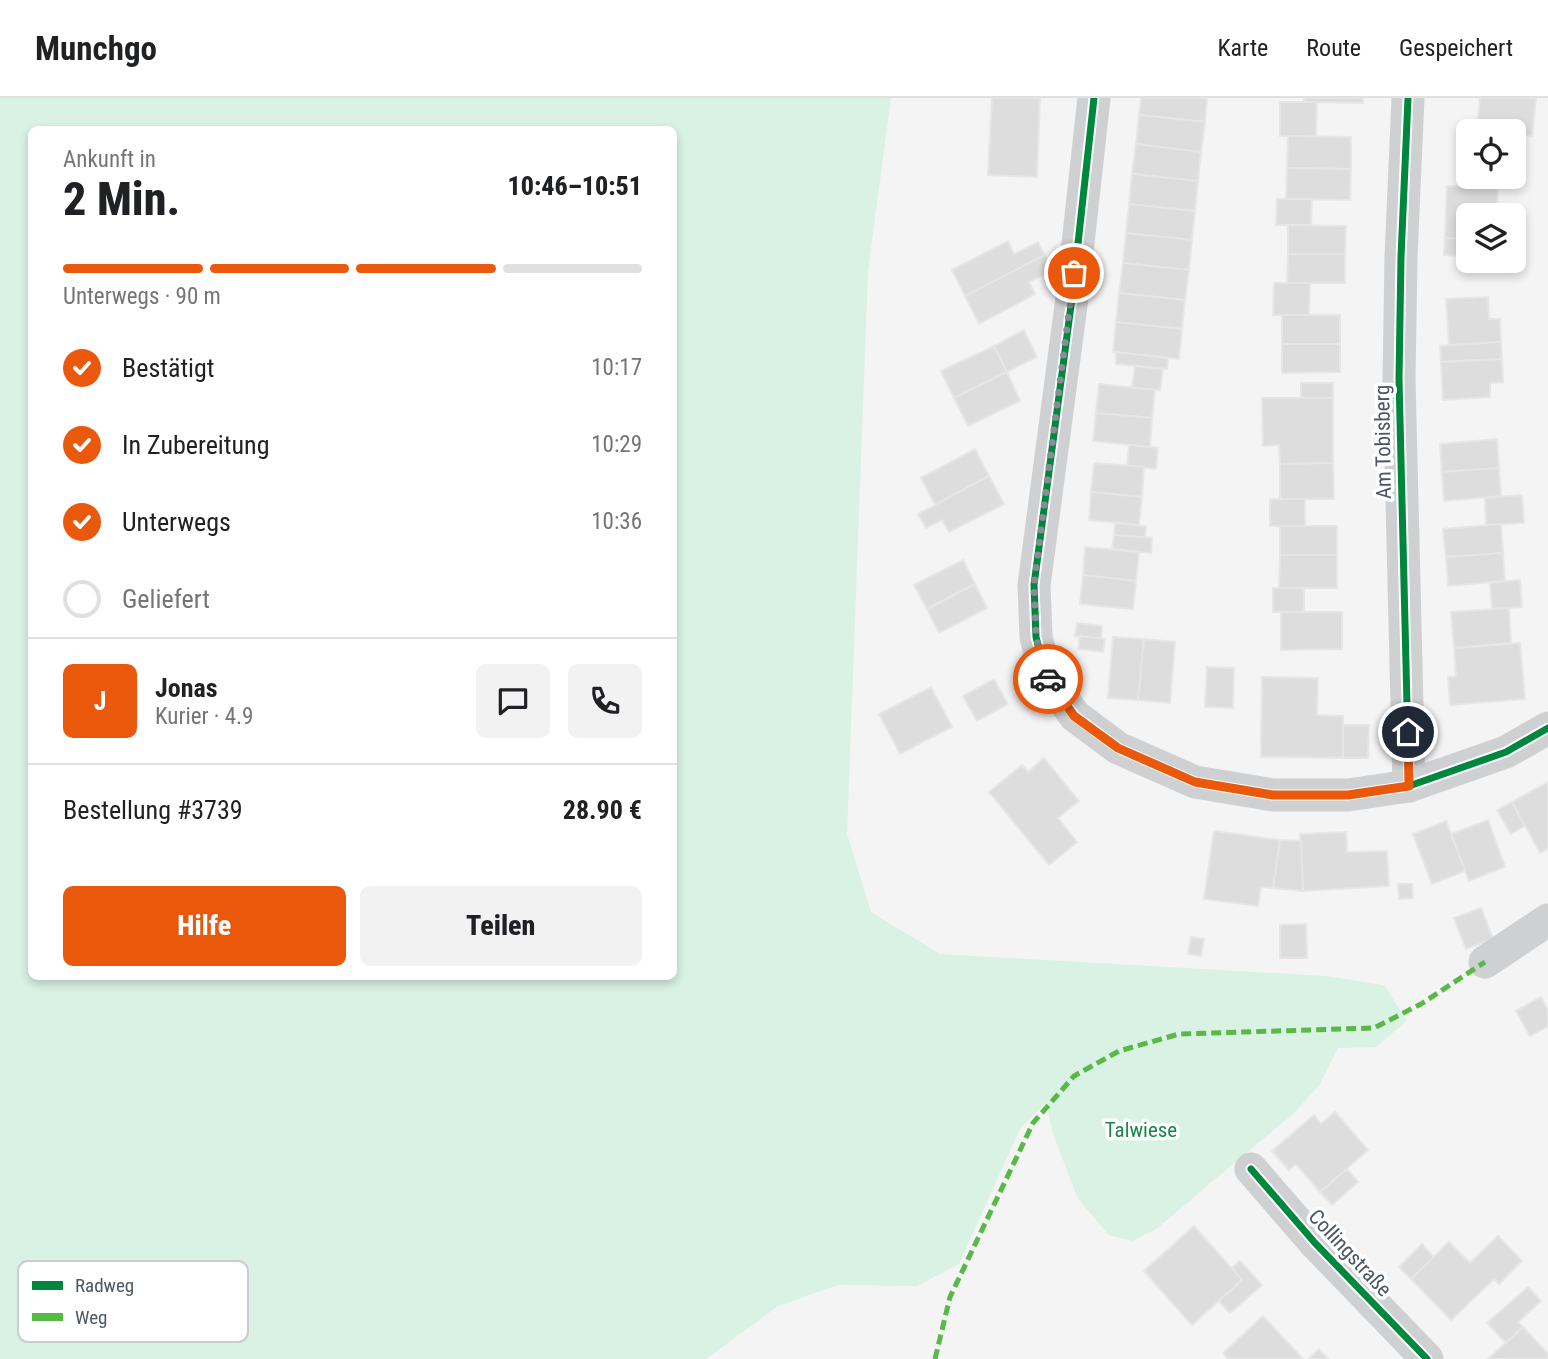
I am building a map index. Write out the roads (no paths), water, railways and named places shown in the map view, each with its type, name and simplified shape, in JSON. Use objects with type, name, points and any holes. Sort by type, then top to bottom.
[{"type":"street","points":[[1094,98],[1072,298],[1034,585],[1036,637],[1046,676],[1074,716],[1118,748],[1195,782],[1273,795],[1348,795],[1409,786],[1506,752],[1548,728]]},
{"type":"street","name":"Am Tobisberg","points":[[1408,98],[1399,379],[1409,786]]},
{"type":"street","points":[[1485,962],[1548,920]]},
{"type":"street","name":"Collingstraße","points":[[1251,1169],[1315,1243],[1427,1359]]},
{"type":"park label","name":"Talwiese","points":[[1141,1130]]}]
